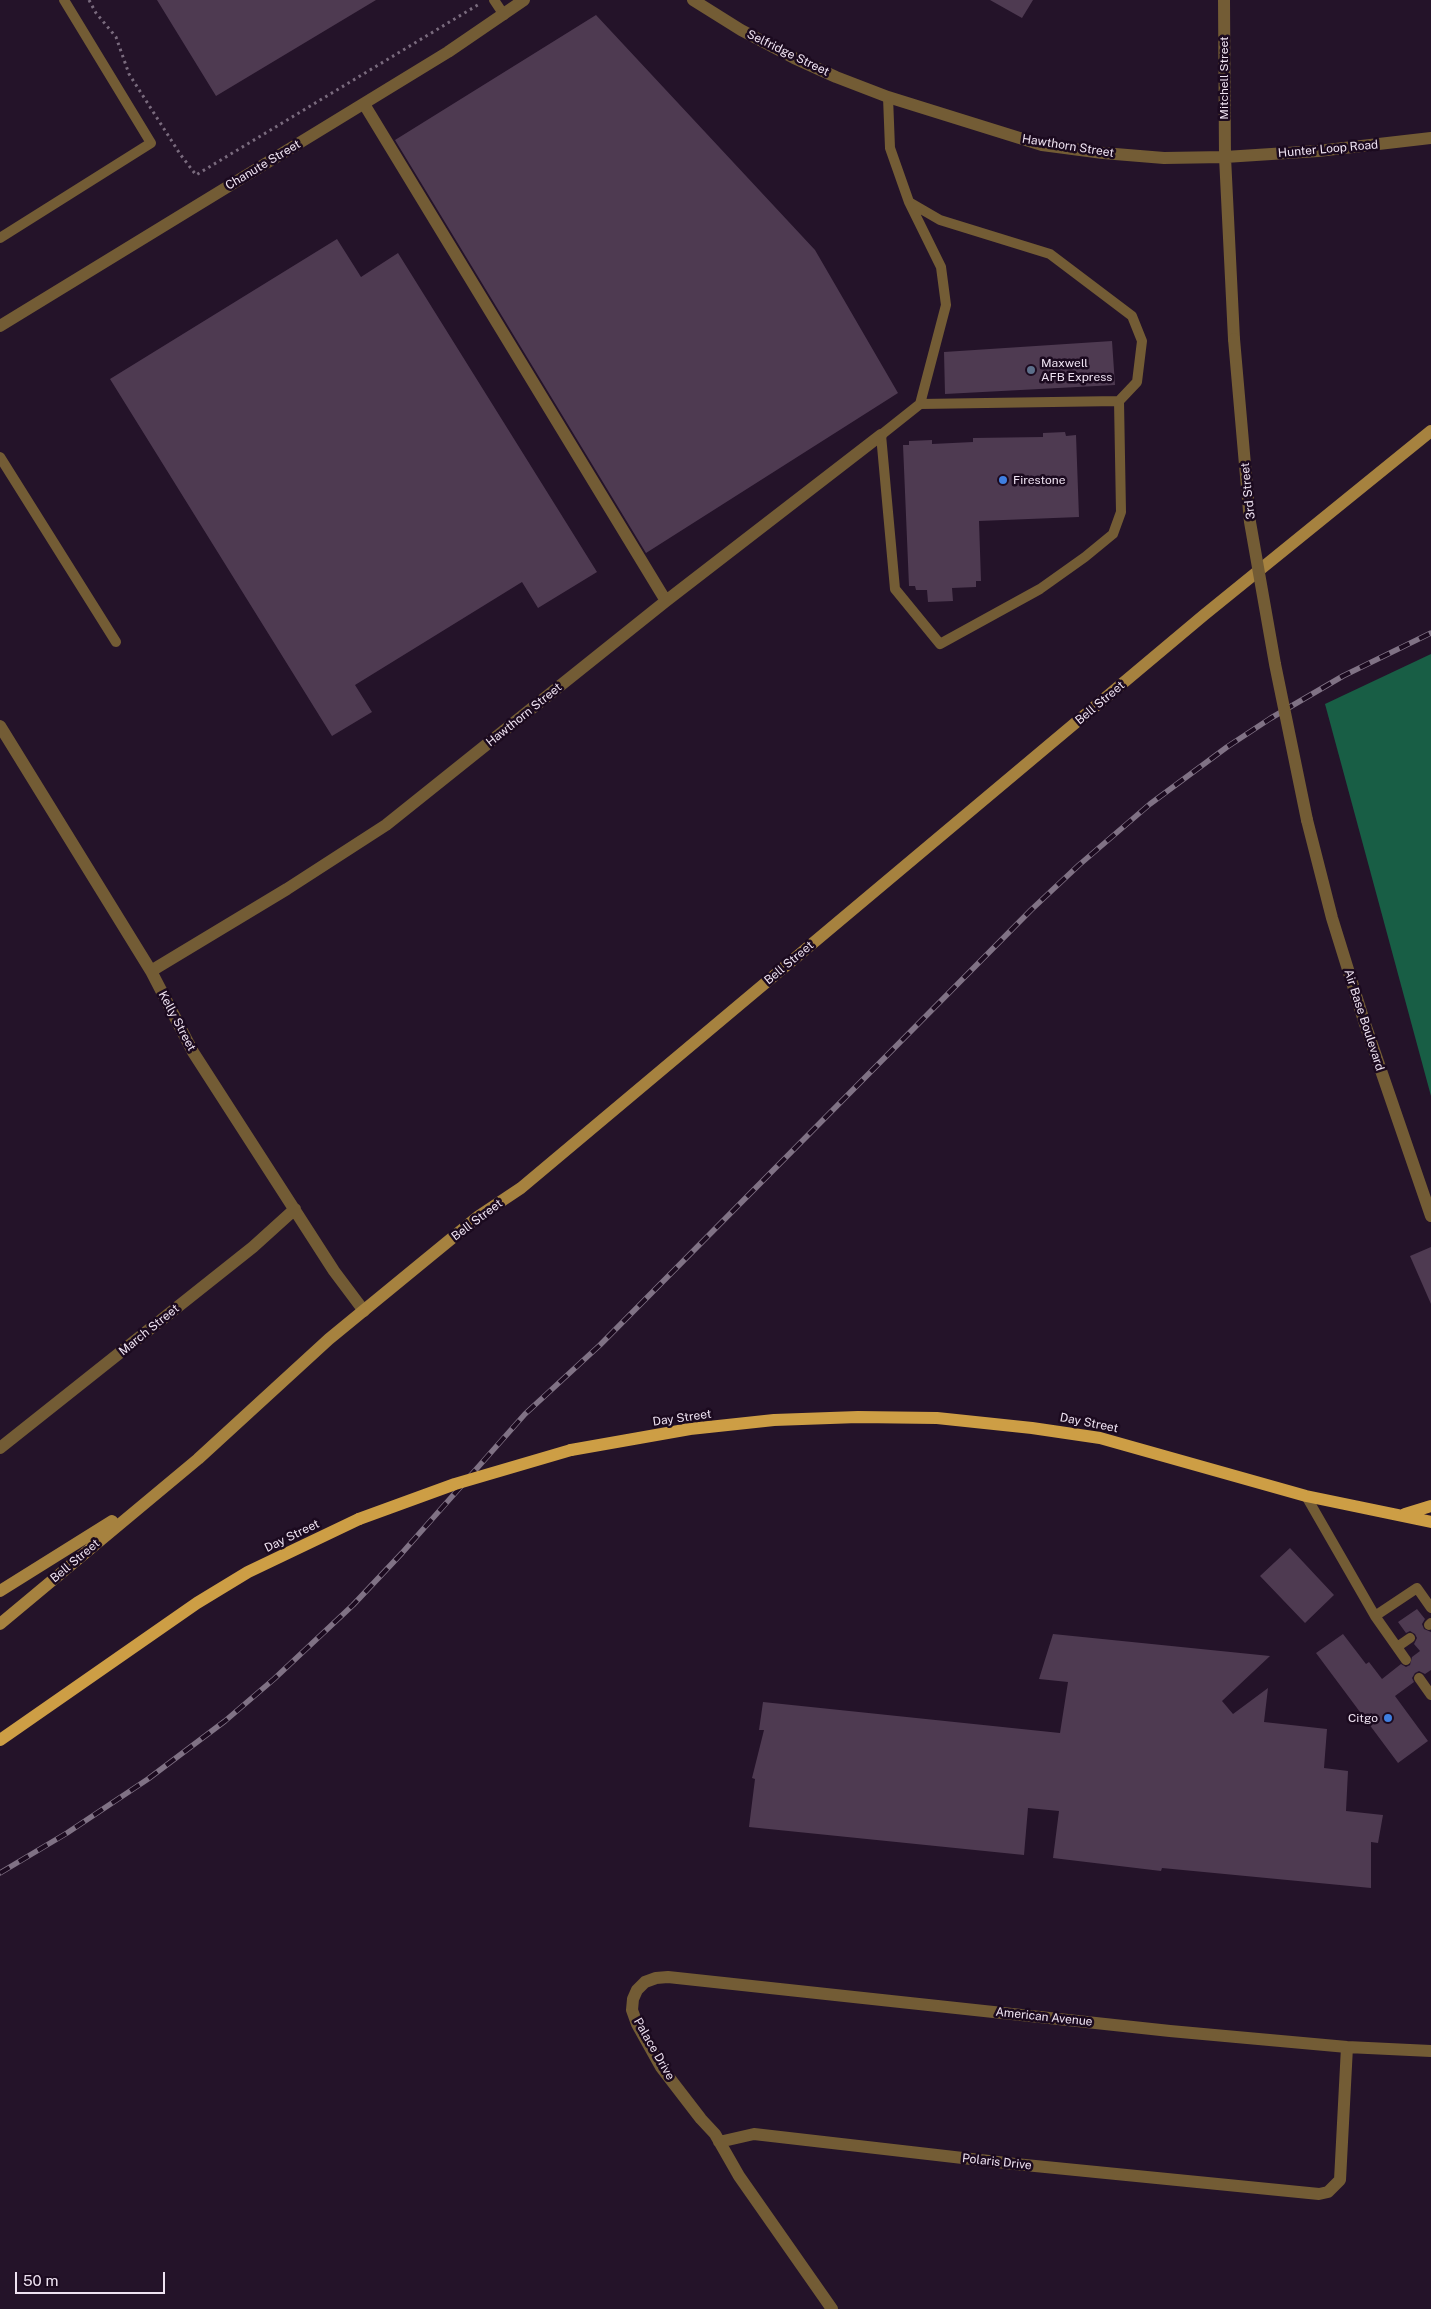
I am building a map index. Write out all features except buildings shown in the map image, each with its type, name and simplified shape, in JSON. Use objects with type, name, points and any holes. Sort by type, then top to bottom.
[{"type":"main road","name":"Bell Street","points":[[0,1624],[198,1460],[329,1339],[479,1216],[521,1188],[1204,615],[1431,431]]},
{"type":"main road","name":"Day Street","points":[[0,1740],[197,1603],[248,1572],[358,1519],[455,1484],[571,1450],[690,1429],[774,1420],[858,1417],[937,1418],[1032,1428],[1100,1438],[1306,1496],[1403,1515],[1429,1523]]},
{"type":"main road","name":"Bell Street","points":[[0,1591],[150,1498]]},
{"type":"main road","points":[[1403,1515],[1431,1506]]},
{"type":"street","name":"Chanute Street","points":[[0,326],[364,104],[504,15],[524,0]]},
{"type":"street","name":"Selfridge Street","points":[[693,0],[741,30],[794,58],[888,97]]},
{"type":"street","name":"Mitchell Street","points":[[1224,0],[1224,157]]},
{"type":"street","name":"Hawthorn Street","points":[[888,97],[1042,145],[1103,153],[1155,157],[1224,157]]},
{"type":"street","points":[[364,104],[666,601]]},
{"type":"street","name":"Hunter Loop Road","points":[[1224,157],[1318,151],[1431,138]]},
{"type":"street","name":"3rd Street","points":[[1224,157],[1234,339],[1250,522],[1275,664],[1307,820]]},
{"type":"street","name":"Hawthorn Street","points":[[151,971],[287,889],[386,825],[666,601],[881,435]]},
{"type":"street","name":"Kelly Street","points":[[0,726],[151,971],[193,1052],[334,1272],[364,1311]]},
{"type":"street","name":"Air Base Boulevard","points":[[1307,820],[1332,918],[1364,1021],[1431,1216]]},
{"type":"street","name":"March Street","points":[[0,1448],[253,1247],[295,1209]]},
{"type":"street","name":"Palace Drive","points":[[719,2142],[661,2067],[637,2024],[632,2010],[632,1999],[636,1990],[645,1982],[656,1978],[741,1986]]},
{"type":"street","name":"American Avenue","points":[[741,1986],[1347,2047],[1431,2051]]},
{"type":"street","name":"Polaris Drive","points":[[719,2142],[754,2134],[1006,2164],[1309,2193],[1328,2192],[1340,2180],[1347,2047]]},
{"type":"street","points":[[719,2142],[738,2176],[832,2309]]},
{"type":"lane","points":[[0,238],[150,143],[64,0]]},
{"type":"lane","points":[[494,0],[504,15]]},
{"type":"lane","points":[[888,97],[890,148],[908,202],[941,267],[946,306],[920,404],[881,435],[895,589],[940,644],[1040,588],[1085,557],[1113,534],[1121,512],[1119,401]]},
{"type":"lane","points":[[908,202],[940,220],[1050,254],[1132,316],[1142,341],[1138,382],[1119,401],[920,404]]},
{"type":"lane","points":[[0,457],[116,642]]},
{"type":"lane","points":[[1306,1496],[1374,1616],[1406,1660]]},
{"type":"lane","points":[[1374,1616],[1417,1588],[1431,1608]]},
{"type":"lane","points":[[1397,1648],[1410,1638]]},
{"type":"lane","points":[[1419,1678],[1430,1692]]},
{"type":"path","points":[[89,0],[116,37],[129,74],[180,154],[196,175],[486,0]]},
{"type":"green space","points":[[1431,654],[1431,1096],[1325,704]]},
{"type":"railway","points":[[0,1873],[67,1833],[148,1779],[225,1721],[274,1679],[353,1605],[402,1553],[525,1414],[600,1345],[1031,910],[1079,865],[1150,804],[1227,747],[1271,718],[1343,676],[1431,633]]},
{"type":"place","name":"Maxwell AFB Express","points":[[1031,370]]},
{"type":"place","name":"Firestone","points":[[1003,480]]},
{"type":"place","name":"Citgo","points":[[1388,1718]]}]
